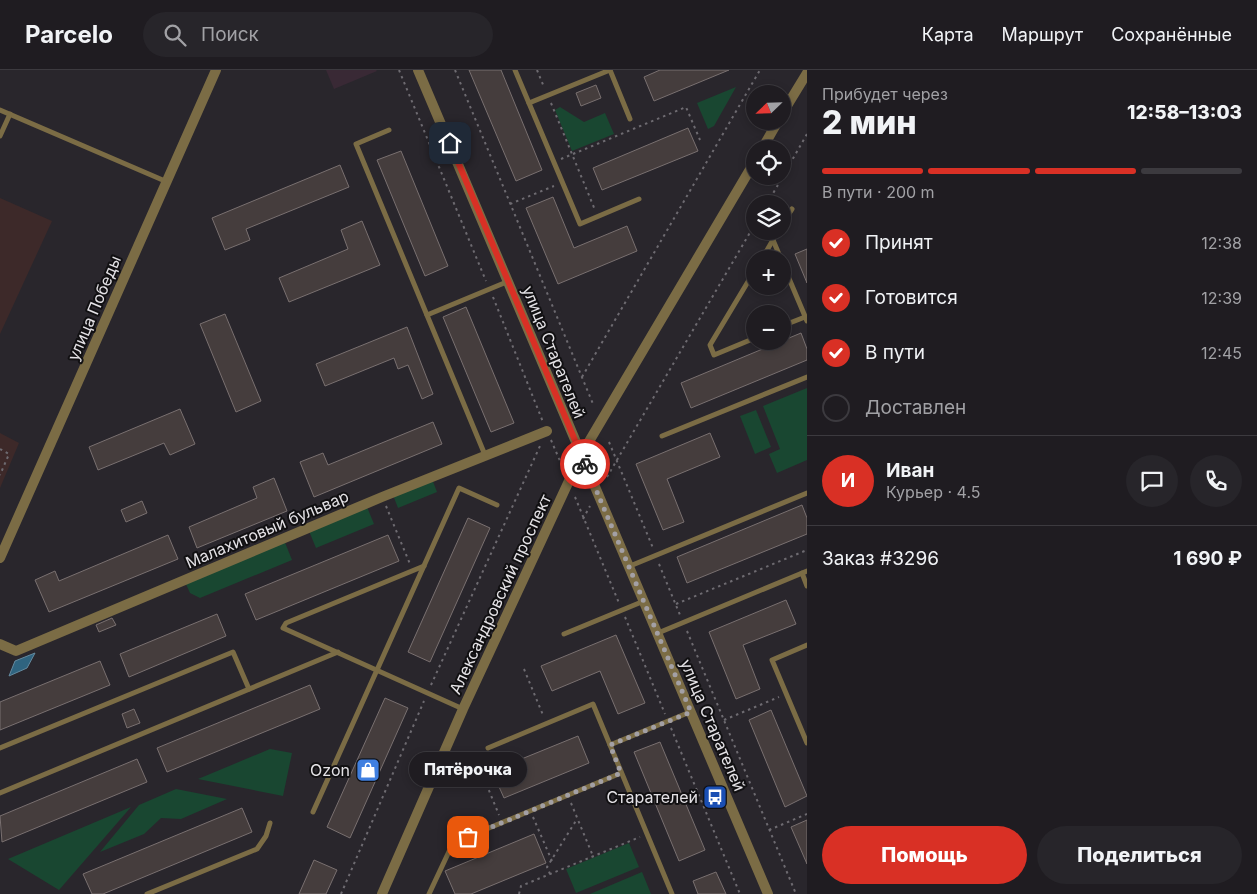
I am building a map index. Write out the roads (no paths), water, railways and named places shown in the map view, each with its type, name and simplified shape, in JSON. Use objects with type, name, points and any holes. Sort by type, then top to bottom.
[{"type":"street","name":"улица Победы","points":[[0,558],[165,181],[216,70]]},
{"type":"street","name":"улица Старателей","points":[[418,70],[768,894]]},
{"type":"street","points":[[791,99],[807,73]]},
{"type":"street","name":"Александровский проспект","points":[[382,894],[463,709],[581,455],[746,176]]},
{"type":"street","name":"Малахитовый бульвар","points":[[0,644],[16,651],[382,496],[547,432]]},
{"type":"lane","points":[[515,70],[580,224],[639,199]]},
{"type":"lane","points":[[529,103],[610,70],[630,119]]},
{"type":"lane","points":[[0,110],[165,181]]},
{"type":"lane","points":[[0,136],[10,114]]},
{"type":"lane","points":[[389,130],[356,144],[485,455]]},
{"type":"lane","points":[[767,250],[773,240]]},
{"type":"lane","points":[[773,240],[778,250]]},
{"type":"lane","points":[[427,315],[509,281]]},
{"type":"lane","points":[[791,282],[806,319],[791,323]]},
{"type":"lane","points":[[746,285],[710,345],[714,355],[746,342]]},
{"type":"lane","points":[[662,436],[807,376]]},
{"type":"lane","points":[[313,812],[459,488],[497,505]]},
{"type":"lane","points":[[630,566],[807,493]]},
{"type":"lane","points":[[424,566],[286,623],[283,628],[463,709]]},
{"type":"lane","points":[[658,633],[804,572],[807,586]]},
{"type":"lane","points":[[564,634],[644,601]]},
{"type":"lane","points":[[807,645],[772,660],[807,743]]},
{"type":"lane","points":[[0,748],[233,652],[249,689]]},
{"type":"lane","points":[[0,792],[338,652]]},
{"type":"lane","points":[[488,748],[593,704],[672,894]]},
{"type":"lane","points":[[610,745],[691,712]]},
{"type":"lane","points":[[429,894],[453,843],[621,773]]},
{"type":"lane","points":[[147,894],[257,849],[266,836],[270,823]]},
{"type":"water","points":[[35,653],[27,668],[9,676],[15,661]]},
{"type":"place","name":"Ozon","points":[[368,770]]},
{"type":"place","name":"Старателей","points":[[715,797]]},
{"type":"place","name":"Пятёрочка","points":[[468,837]]}]
